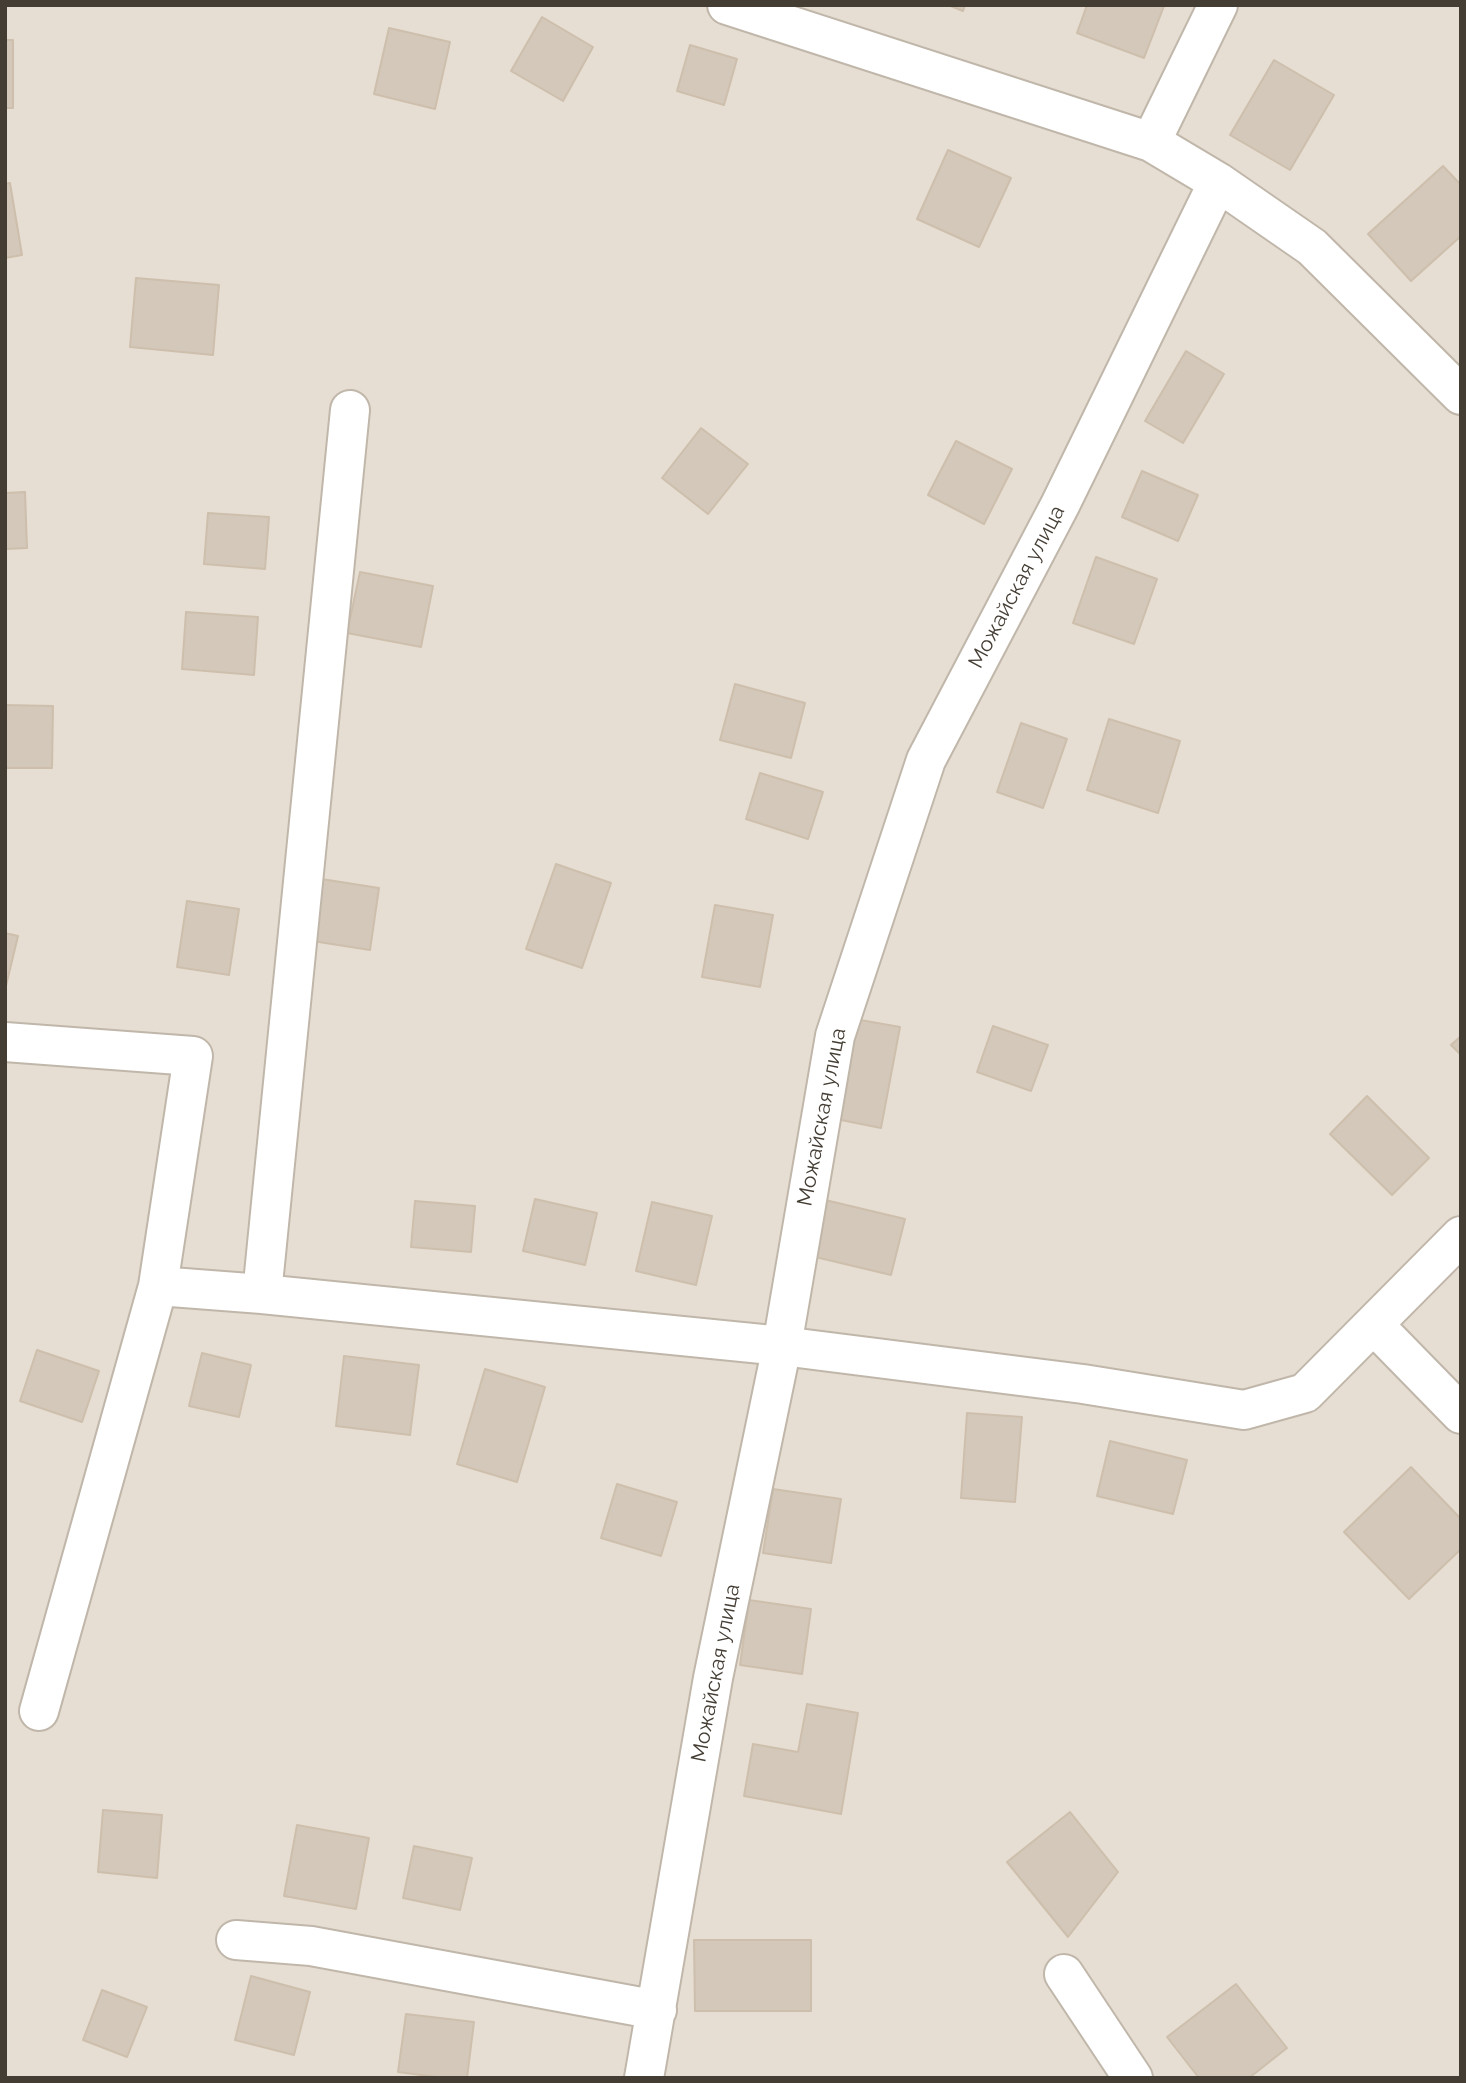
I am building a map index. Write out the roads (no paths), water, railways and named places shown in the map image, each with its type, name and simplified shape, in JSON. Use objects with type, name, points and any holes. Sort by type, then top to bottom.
[{"type":"street","points":[[727,5],[1150,142],[1218,182],[1312,247],[1461,395]]},
{"type":"street","points":[[1150,142],[1218,5]]},
{"type":"street","name":"Можайская улица","points":[[644,2078],[713,1678],[782,1346],[835,1036],[926,760],[1060,505],[1218,182]]},
{"type":"street","points":[[262,1294],[350,410]]},
{"type":"street","points":[[5,1042],[193,1056],[158,1286],[39,1712]]},
{"type":"street","points":[[158,1286],[782,1346],[1083,1384],[1244,1410],[1305,1393],[1461,1236]]},
{"type":"street","points":[[1374,1325],[1461,1414]]},
{"type":"street","points":[[236,1940],[311,1946],[657,2010]]},
{"type":"street","points":[[1064,1974],[1133,2078]]}]
